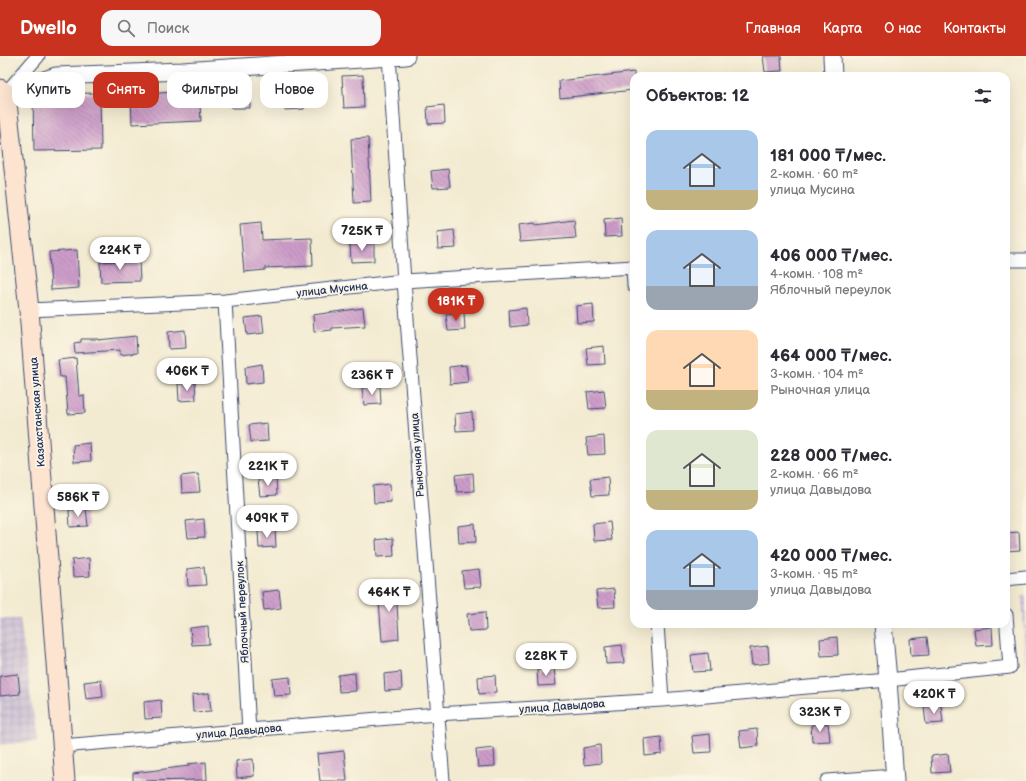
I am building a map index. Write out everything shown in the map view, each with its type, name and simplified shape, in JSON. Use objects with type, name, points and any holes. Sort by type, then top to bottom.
[{"type":"main road","name":"Казахстанская улица","points":[[3,91],[29,310],[65,781]]},
{"type":"street","points":[[3,91],[38,56]]},
{"type":"street","points":[[3,91],[56,76],[406,56]]},
{"type":"street","points":[[832,56],[833,72]]},
{"type":"street","name":"Рыночная улица","points":[[389,57],[404,281],[442,781]]},
{"type":"street","points":[[1010,260],[1026,260]]},
{"type":"street","name":"улица Мусина","points":[[29,310],[225,301],[404,281],[630,267]]},
{"type":"street","name":"Яблочный переулок","points":[[225,301],[249,731]]},
{"type":"street","points":[[1010,579],[1026,577]]},
{"type":"street","points":[[657,628],[662,700]]},
{"type":"street","points":[[827,781],[894,779],[883,628]]},
{"type":"street","name":"улица Давыдова","points":[[62,746],[436,714],[662,700],[888,680],[1010,667],[1007,628]]},
{"type":"shaded area","points":[[1022,596],[1026,596],[1026,676]]},
{"type":"shaded area","points":[[0,619],[20,619],[37,741],[0,745]]},
{"type":"building","points":[[763,56],[781,56],[782,71],[765,72]]},
{"type":"building","points":[[630,72],[630,90],[560,98],[559,81]]},
{"type":"building","points":[[363,75],[364,107],[344,108],[342,76]]},
{"type":"building","points":[[167,92],[167,108],[200,108],[201,121],[132,124],[131,108],[159,108],[159,93]]},
{"type":"building","points":[[85,93],[93,93],[93,108],[100,108],[101,150],[34,151],[33,108],[85,108]]},
{"type":"building","points":[[444,105],[445,123],[428,124],[427,107]]},
{"type":"building","points":[[284,108],[304,108],[304,109],[284,110]]},
{"type":"building","points":[[368,138],[371,202],[354,203],[351,139]]},
{"type":"building","points":[[448,169],[450,187],[433,188],[431,171]]},
{"type":"building","points":[[621,218],[622,236],[605,237],[604,220]]},
{"type":"building","points":[[574,220],[576,238],[520,242],[518,225],[535,223],[536,225]]},
{"type":"building","points":[[261,223],[262,240],[312,238],[313,266],[265,268],[265,270],[244,272],[240,225]]},
{"type":"building","points":[[454,230],[456,248],[438,249],[437,232]]},
{"type":"building","points":[[374,243],[374,261],[351,262],[350,244]]},
{"type":"building","points":[[77,250],[79,288],[51,290],[49,252]]},
{"type":"building","points":[[139,260],[140,281],[101,282],[100,262]]},
{"type":"building","points":[[593,304],[594,322],[577,323],[576,306]]},
{"type":"building","points":[[363,308],[365,326],[332,328],[332,330],[314,332],[313,315]]},
{"type":"building","points":[[526,308],[527,325],[510,327],[509,310]]},
{"type":"building","points":[[464,312],[465,330],[448,331],[446,314]]},
{"type":"building","points":[[262,316],[264,333],[247,335],[245,318]]},
{"type":"building","points":[[185,330],[186,348],[169,349],[168,332]]},
{"type":"building","points":[[136,336],[137,353],[120,355],[120,350],[75,353],[74,343],[81,342],[81,339],[98,340]]},
{"type":"building","points":[[604,346],[605,364],[588,365],[586,348]]},
{"type":"building","points":[[76,358],[79,396],[84,395],[85,413],[68,414],[65,377],[60,377],[58,360]]},
{"type":"building","points":[[262,364],[263,382],[246,384],[245,367]]},
{"type":"building","points":[[466,365],[468,382],[450,384],[449,367]]},
{"type":"building","points":[[195,382],[196,400],[179,401],[178,384]]},
{"type":"building","points":[[380,386],[381,404],[364,405],[362,388]]},
{"type":"building","points":[[604,390],[606,408],[589,409],[587,392]]},
{"type":"building","points":[[472,412],[473,430],[456,431],[455,414]]},
{"type":"building","points":[[267,423],[268,441],[251,442],[249,425]]},
{"type":"building","points":[[604,436],[605,454],[588,455],[586,438]]},
{"type":"building","points":[[90,443],[91,461],[74,462],[73,445]]},
{"type":"building","points":[[473,473],[474,491],[457,492],[455,475]]},
{"type":"building","points":[[198,474],[200,492],[182,493],[181,476]]},
{"type":"building","points":[[276,477],[277,495],[260,496],[258,479]]},
{"type":"building","points":[[608,477],[609,495],[592,496],[590,479]]},
{"type":"building","points":[[390,484],[391,502],[374,503],[373,486]]},
{"type":"building","points":[[86,508],[88,526],[70,527],[69,510]]},
{"type":"building","points":[[204,519],[205,537],[188,538],[186,521]]},
{"type":"building","points":[[610,522],[612,540],[594,541],[593,524]]},
{"type":"building","points":[[475,524],[476,542],[459,543],[458,526]]},
{"type":"building","points":[[275,529],[276,547],[259,548],[258,531]]},
{"type":"building","points":[[1019,532],[1020,550],[1010,551],[1010,533]]},
{"type":"building","points":[[393,538],[394,556],[377,557],[376,540]]},
{"type":"building","points":[[89,558],[90,576],[73,577],[72,560]]},
{"type":"building","points":[[204,567],[206,585],[188,586],[187,569]]},
{"type":"building","points":[[479,569],[481,587],[464,588],[462,571]]},
{"type":"building","points":[[396,586],[399,639],[382,641],[378,588]]},
{"type":"building","points":[[614,589],[615,607],[598,608],[596,591]]},
{"type":"building","points":[[279,590],[281,608],[264,610],[262,592]]},
{"type":"building","points":[[485,612],[486,630],[469,631],[467,614]]},
{"type":"building","points":[[208,626],[209,644],[192,645],[190,628]]},
{"type":"building","points":[[992,628],[993,645],[976,646],[974,629]]},
{"type":"building","points":[[837,637],[838,655],[821,656],[820,639]]},
{"type":"building","points":[[927,637],[929,655],[911,656],[910,639]]},
{"type":"building","points":[[622,645],[624,663],[606,664],[605,647]]},
{"type":"building","points":[[768,646],[769,663],[752,665],[750,648]]},
{"type":"building","points":[[708,653],[710,671],[693,672],[691,655]]},
{"type":"building","points":[[554,668],[556,685],[538,686],[537,670]]},
{"type":"building","points":[[401,672],[402,690],[385,691],[384,674]]},
{"type":"building","points":[[355,673],[356,691],[339,692],[338,675]]},
{"type":"building","points":[[18,674],[20,694],[0,696],[0,676]]},
{"type":"building","points":[[495,675],[496,692],[479,694],[478,677]]},
{"type":"building","points":[[290,677],[291,695],[274,696],[272,679]]},
{"type":"building","points":[[101,680],[103,697],[86,699],[84,682]]},
{"type":"building","points":[[209,693],[211,711],[193,712],[192,695]]},
{"type":"building","points":[[161,700],[162,718],[145,719],[144,702]]},
{"type":"building","points":[[941,705],[943,723],[926,724],[924,707]]},
{"type":"building","points":[[828,723],[830,741],[812,742],[811,725]]},
{"type":"building","points":[[757,729],[758,746],[741,748],[739,731]]},
{"type":"building","points":[[710,734],[711,752],[694,753],[692,736]]},
{"type":"building","points":[[661,737],[662,754],[645,756],[644,739]]},
{"type":"building","points":[[600,745],[601,763],[584,765],[583,748]]},
{"type":"building","points":[[494,748],[495,766],[478,767],[476,750]]},
{"type":"building","points":[[344,751],[347,781],[320,781],[317,754]]},
{"type":"building","points":[[948,754],[950,772],[932,773],[931,756]]},
{"type":"building","points":[[253,759],[254,776],[237,778],[236,761]]},
{"type":"building","points":[[206,762],[207,780],[133,781],[133,773],[189,766],[188,764]]}]
